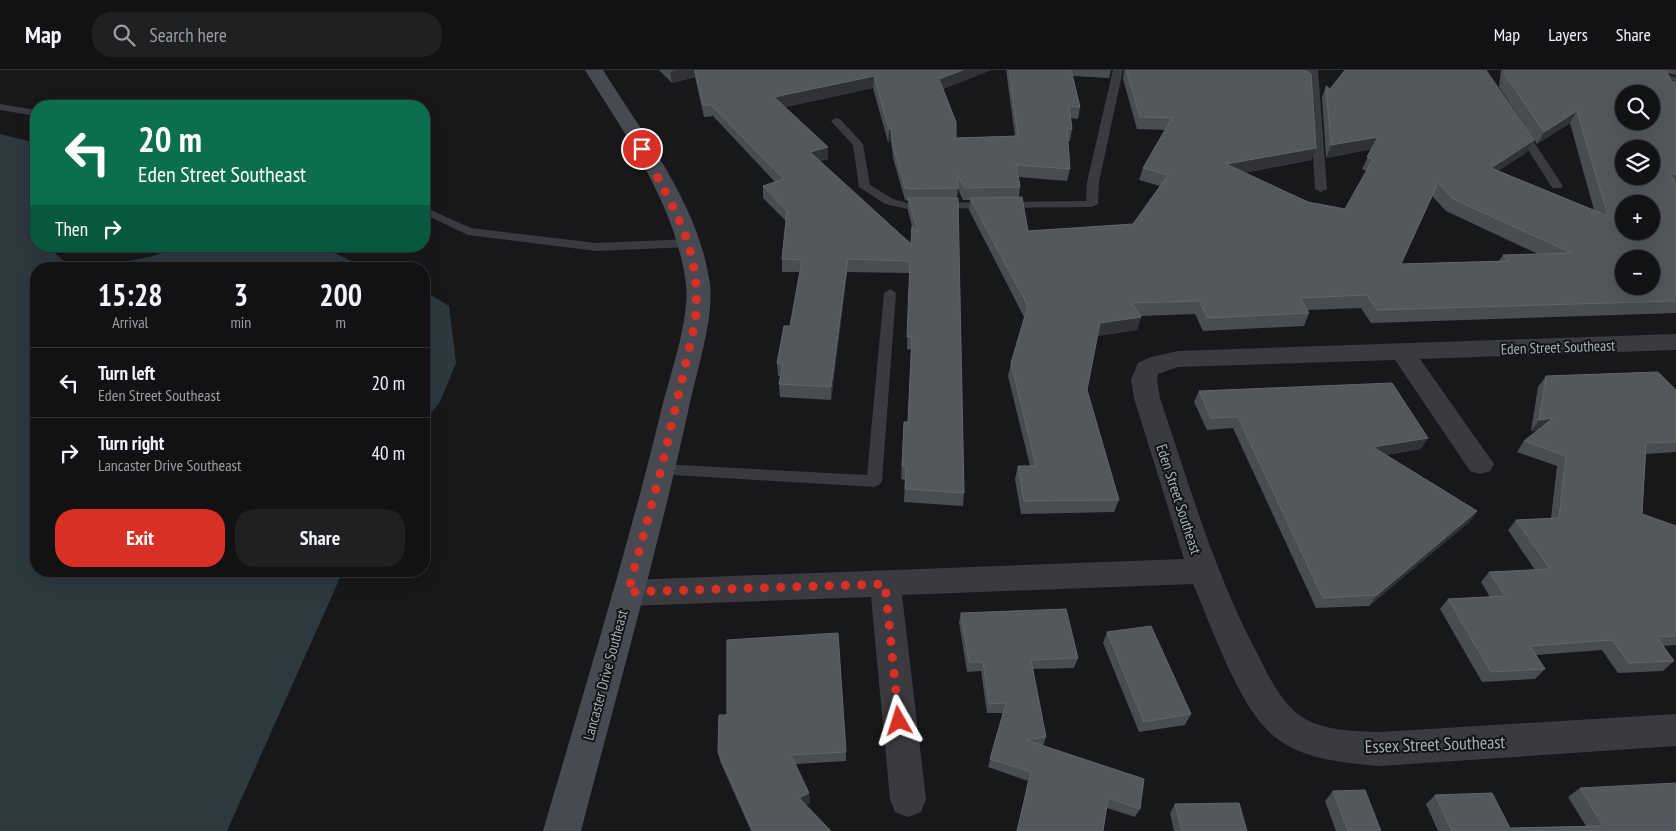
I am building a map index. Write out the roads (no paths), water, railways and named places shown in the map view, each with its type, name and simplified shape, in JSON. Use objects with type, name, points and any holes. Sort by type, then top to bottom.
[{"type":"main road","name":"Lancaster Drive Southeast","points":[[562,831],[661,470],[695,323],[698,286],[689,243],[667,194],[594,70]]},
{"type":"street","name":"Eden Street Southeast","points":[[628,592],[885,584],[1202,570],[1146,398],[1144,380],[1148,369],[1160,363],[1178,359],[1665,343],[1676,365]]},
{"type":"street","points":[[1402,352],[1480,464]]},
{"type":"street","name":"Essex Street Southeast","points":[[1202,570],[1266,704],[1287,727],[1312,739],[1340,746],[1380,750],[1676,730]]},
{"type":"street","points":[[885,584],[908,799]]},
{"type":"lane","points":[[836,121],[858,144],[865,187],[889,202],[907,206],[1092,204],[1093,182],[1118,70]]},
{"type":"lane","points":[[1312,70],[1320,189]]},
{"type":"lane","points":[[1638,70],[1676,80]]},
{"type":"lane","points":[[1664,78],[1667,88]]},
{"type":"lane","points":[[0,107],[30,112]]},
{"type":"lane","points":[[1513,120],[1557,186]]},
{"type":"lane","points":[[430,213],[468,231],[596,247],[689,243]]},
{"type":"lane","points":[[661,470],[874,481],[890,293]]}]
